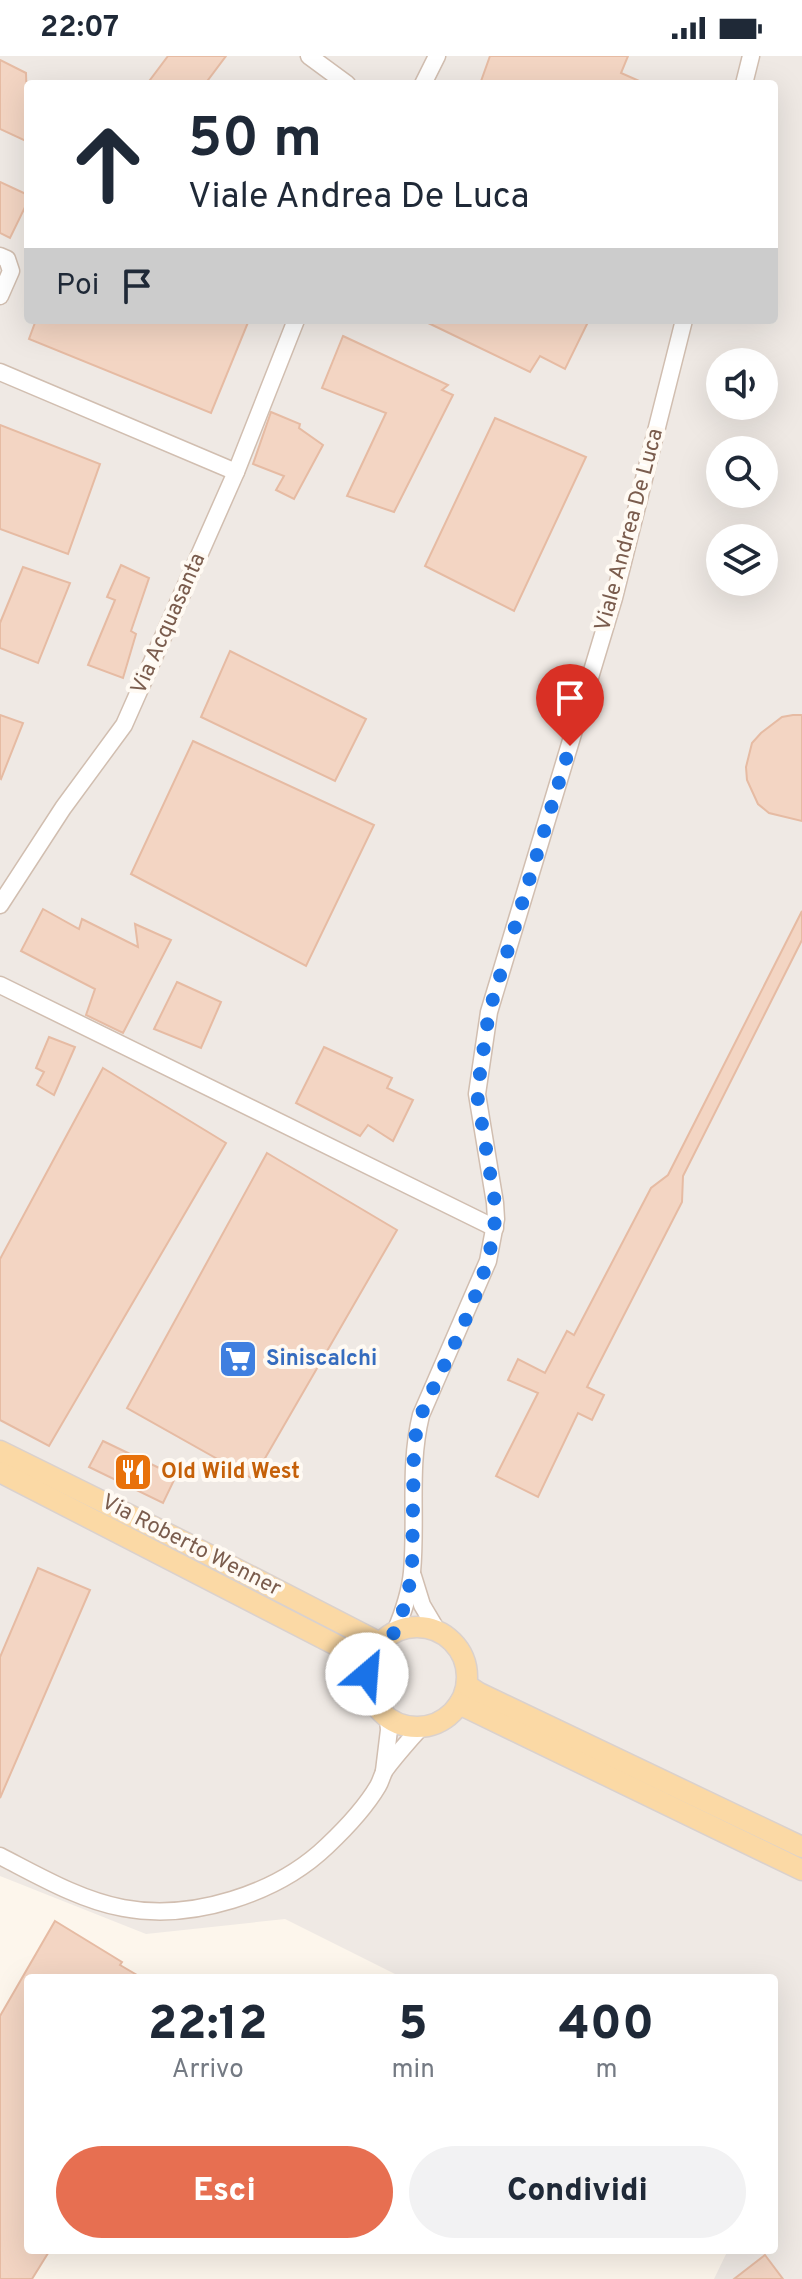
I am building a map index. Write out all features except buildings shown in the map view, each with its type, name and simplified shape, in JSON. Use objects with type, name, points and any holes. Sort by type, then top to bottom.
[{"type":"main road","name":"Via Roberto Wenner","points":[[0,1451],[388,1638]]},
{"type":"main road","name":"Via Roberto Wenner","points":[[0,1472],[342,1648],[367,1674]]},
{"type":"main road","points":[[421,1627],[438,1632],[459,1650],[466,1666],[467,1685],[459,1704],[439,1723],[421,1727],[406,1726],[388,1718],[370,1694],[367,1674],[371,1657],[388,1638],[421,1627]]},
{"type":"main road","points":[[467,1685],[802,1847]]},
{"type":"main road","points":[[459,1704],[802,1870]]},
{"type":"street","points":[[309,56],[342,80]]},
{"type":"street","points":[[425,80],[437,56]]},
{"type":"street","points":[[745,80],[751,56]]},
{"type":"street","points":[[0,256],[7,259],[11,271],[0,296]]},
{"type":"street","name":"Via Acquasanta","points":[[0,905],[63,808],[124,725],[236,472],[294,324]]},
{"type":"street","name":"Viale Andrea De Luca","points":[[412,1572],[414,1442],[421,1415],[488,1261],[495,1228],[495,1203],[477,1094],[489,1012],[614,598],[683,324]]},
{"type":"street","points":[[0,372],[236,472]]},
{"type":"street","points":[[0,985],[495,1228]]},
{"type":"street","points":[[412,1572],[422,1605],[438,1632]]},
{"type":"street","points":[[388,1638],[406,1602],[412,1572]]},
{"type":"street","points":[[384,1771],[388,1718]]},
{"type":"street","points":[[0,1856],[52,1883],[122,1908],[166,1911],[203,1905],[259,1889],[305,1866],[327,1846],[363,1806],[384,1771],[421,1727]]},
{"type":"shaded area","points":[[0,56],[802,56],[802,2279],[714,2279],[726,2254],[778,2254],[778,1974],[395,1974],[285,1919],[146,1934],[0,1876]]},
{"type":"place","name":"Siniscalchi","points":[[238,1359]]},
{"type":"place","name":"Old Wild West","points":[[133,1472]]},
{"type":"route","points":[[367,1674],[371,1657],[380,1643],[395,1632],[406,1602],[412,1572],[414,1442],[421,1415],[488,1261],[496,1219],[495,1203],[477,1094],[489,1012],[570,746]]}]
